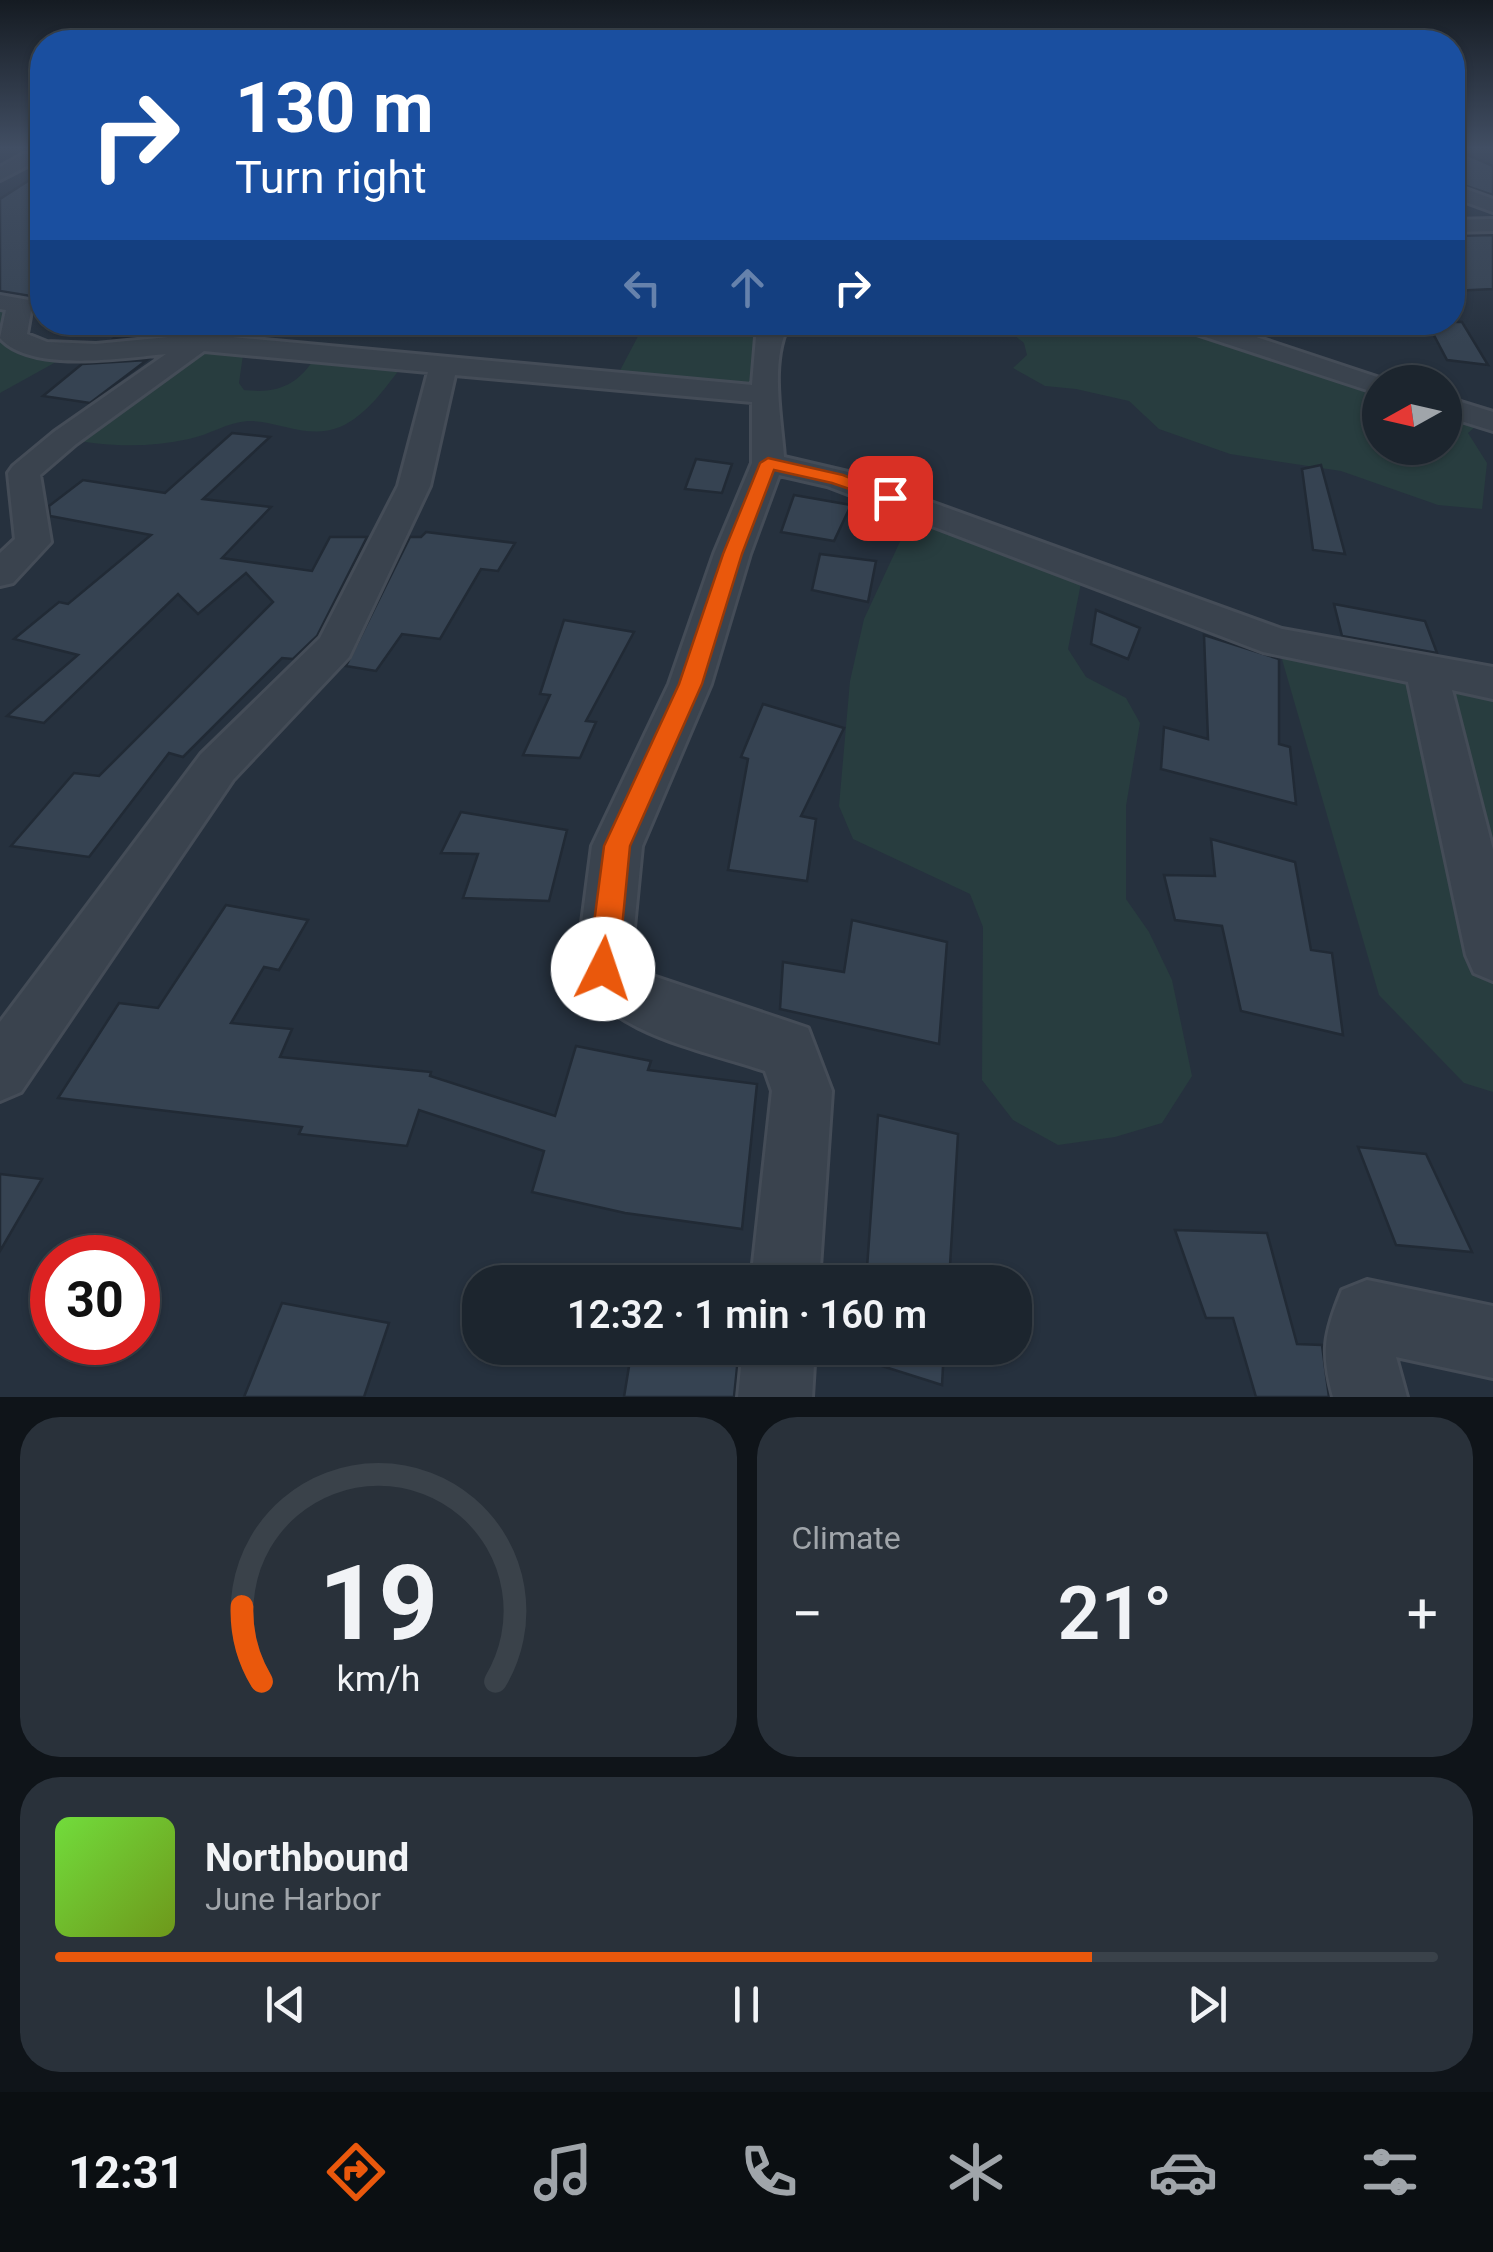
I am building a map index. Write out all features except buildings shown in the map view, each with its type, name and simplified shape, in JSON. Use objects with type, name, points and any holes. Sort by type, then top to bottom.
[{"type":"street","points":[[1465,226],[1493,225]]},
{"type":"street","points":[[0,302],[20,306],[13,338],[43,350],[96,352],[200,343],[764,396]]},
{"type":"street","points":[[0,574],[33,542],[24,473],[65,438],[210,335]]},
{"type":"street","points":[[770,335],[764,396],[768,463],[732,554],[690,684],[617,846],[603,969],[637,999],[786,1049],[802,1091],[787,1265]]},
{"type":"street","points":[[1224,335],[1362,379]]},
{"type":"street","points":[[0,1071],[217,767],[334,647],[414,486],[444,364]]},
{"type":"street","points":[[1462,412],[1493,422]]},
{"type":"street","points":[[768,463],[853,484],[1276,642],[1493,683]]},
{"type":"street","points":[[1426,670],[1493,955]]},
{"type":"street","points":[[1370,1397],[1359,1358],[1367,1315],[1493,1342]]},
{"type":"street","points":[[775,1397],[778,1365]]},
{"type":"green space","points":[[0,302],[20,305],[13,339],[74,352],[0,393]]},
{"type":"green space","points":[[639,335],[776,335],[764,395],[615,380]]},
{"type":"green space","points":[[1014,335],[1224,335],[1362,379],[1362,465],[1462,465],[1462,412],[1484,419],[1468,433],[1487,463],[1482,509],[1438,505],[1341,471],[1230,454],[1159,429],[1129,401],[1045,386],[1013,368],[1027,355],[1024,343]]},
{"type":"green space","points":[[199,343],[244,348],[239,383],[244,390],[286,385],[302,374],[316,356],[406,361],[360,415],[328,430],[305,431],[248,421],[158,444],[111,445],[65,438]]},
{"type":"green space","points":[[916,507],[1083,573],[1068,649],[1086,677],[1126,698],[1140,723],[1126,806],[1126,899],[1149,932],[1172,980],[1192,1076],[1162,1123],[1115,1137],[1058,1145],[1013,1120],[982,1080],[983,927],[970,894],[853,839],[839,806],[850,681],[864,619]]},
{"type":"green space","points":[[1277,642],[1493,690],[1493,1092],[1464,1083],[1379,995]]},
{"type":"route","points":[[603,969],[617,846],[690,684],[732,554],[768,463],[837,479],[890,498]]}]
